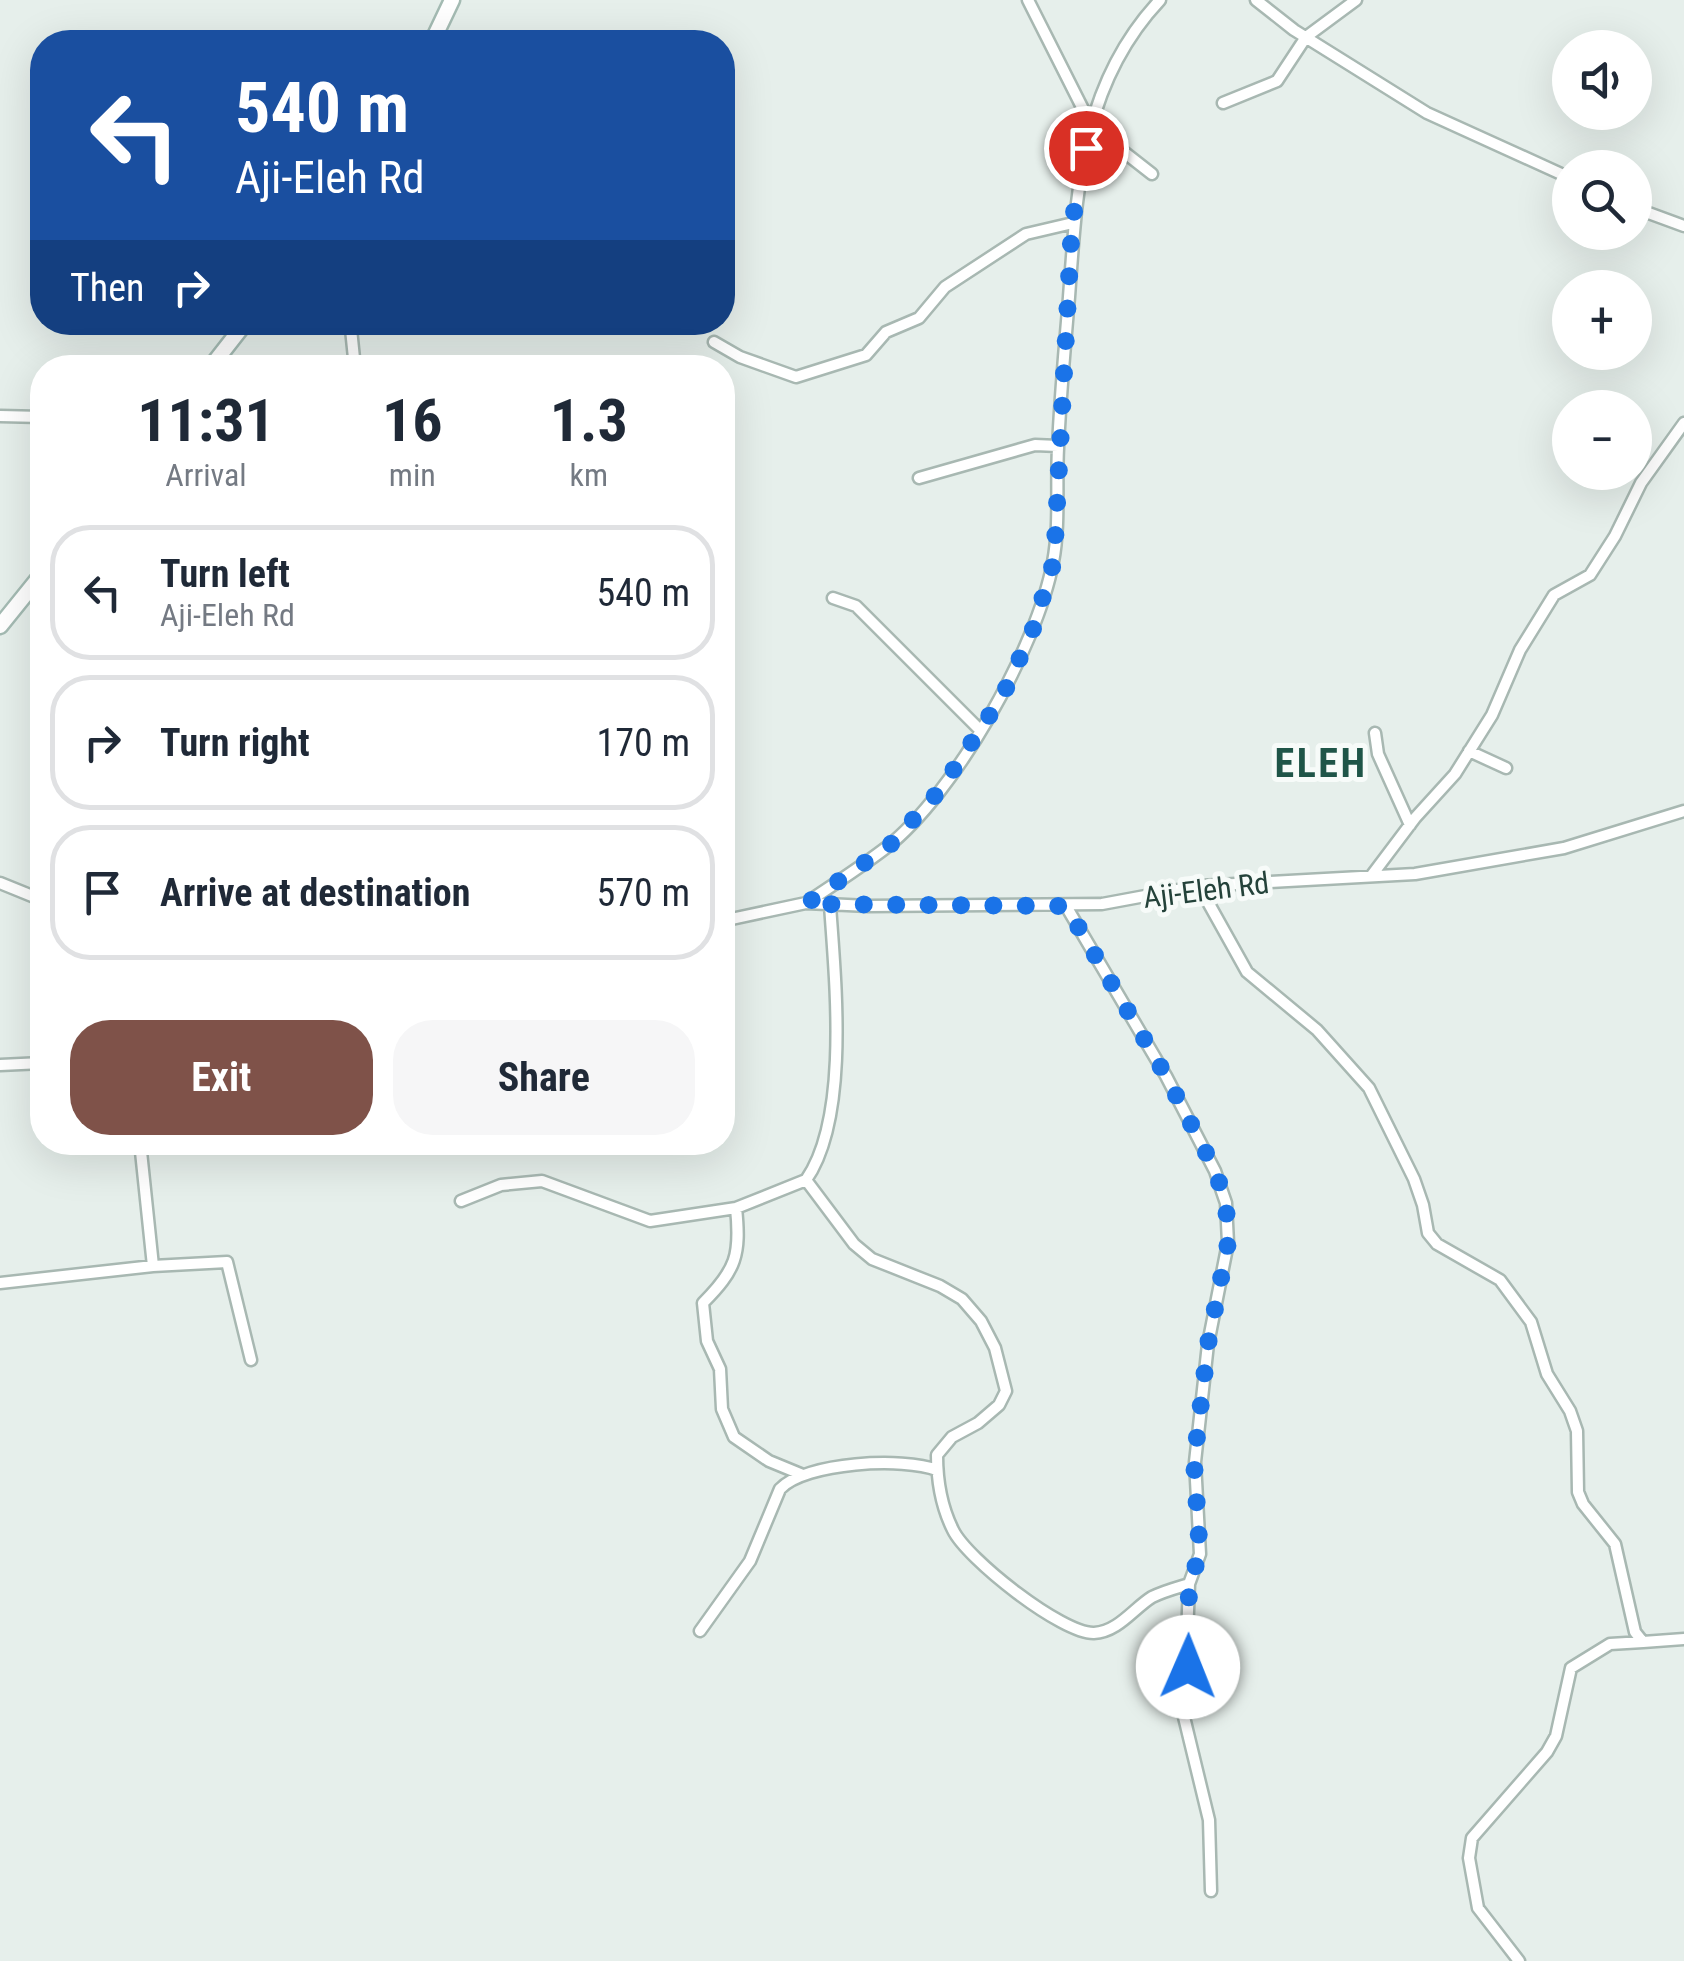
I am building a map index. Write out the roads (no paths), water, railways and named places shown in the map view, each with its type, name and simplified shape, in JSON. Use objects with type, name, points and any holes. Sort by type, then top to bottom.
[{"type":"main road","points":[[438,30],[452,0]]},
{"type":"main road","points":[[220,355],[236,335]]},
{"type":"main road","points":[[0,626],[30,589]]},
{"type":"street","points":[[1028,0],[1092,127],[1152,174]]},
{"type":"street","points":[[806,904],[890,845],[940,790],[1003,695],[1033,629],[1054,561],[1072,223],[1101,91],[1134,28],[1160,0]]},
{"type":"street","points":[[1256,0],[1306,37],[1427,113],[1552,170]]},
{"type":"street","points":[[1223,104],[1277,81],[1306,37],[1356,0]]},
{"type":"street","points":[[1652,214],[1684,226]]},
{"type":"street","points":[[714,342],[740,357],[796,377],[866,354],[886,332],[918,318],[945,288],[1026,234],[1072,223]]},
{"type":"street","points":[[0,416],[30,417]]},
{"type":"street","points":[[1372,875],[1454,774],[1492,715],[1520,650],[1554,595],[1590,575],[1641,484],[1684,423]]},
{"type":"street","points":[[920,478],[1035,445],[1058,446]]},
{"type":"street","points":[[834,598],[856,606],[980,730]]},
{"type":"street","points":[[1375,734],[1378,754],[1410,825]]},
{"type":"street","points":[[1469,751],[1506,768]]},
{"type":"street","name":"Aji-Eleh Rd","points":[[735,918],[806,904],[1066,906],[1102,904],[1199,886],[1415,874],[1564,848],[1684,811]]},
{"type":"street","points":[[0,883],[30,895]]},
{"type":"street","points":[[1199,886],[1247,972],[1317,1030],[1369,1088],[1414,1180],[1424,1205],[1428,1233],[1437,1244],[1500,1280],[1531,1322],[1547,1374],[1570,1411],[1577,1432],[1578,1492],[1615,1544],[1635,1632],[1643,1642]]},
{"type":"street","points":[[461,1201],[501,1185],[542,1181],[650,1221],[736,1208],[806,1180],[818,1163],[833,1103],[835,1024],[830,904]]},
{"type":"street","points":[[1066,906],[1166,1076],[1215,1170],[1226,1203],[1228,1243],[1208,1344],[1194,1462],[1200,1554],[1189,1584],[1184,1718],[1209,1820],[1211,1891]]},
{"type":"street","points":[[0,1066],[30,1064]]},
{"type":"street","points":[[141,1155],[152,1266]]},
{"type":"street","points":[[806,1180],[854,1244],[872,1259],[962,1299],[981,1321],[995,1348],[1006,1391],[999,1404],[978,1423],[952,1437],[938,1455],[943,1503],[953,1532],[972,1558],[1067,1625],[1083,1632],[1107,1630],[1150,1598],[1189,1584]]},
{"type":"street","points":[[736,1208],[740,1240],[728,1278],[703,1303],[707,1341],[720,1369],[722,1410],[734,1437],[769,1461],[803,1475]]},
{"type":"street","points":[[0,1283],[227,1262],[251,1360]]},
{"type":"street","points":[[700,1632],[750,1562],[780,1489],[787,1481],[881,1461],[937,1470]]},
{"type":"street","points":[[1519,1961],[1478,1908],[1469,1858],[1472,1838],[1547,1752],[1556,1736],[1571,1668],[1610,1644],[1684,1639]]},
{"type":"district","name":"ELEH","points":[[1321,763]]}]
